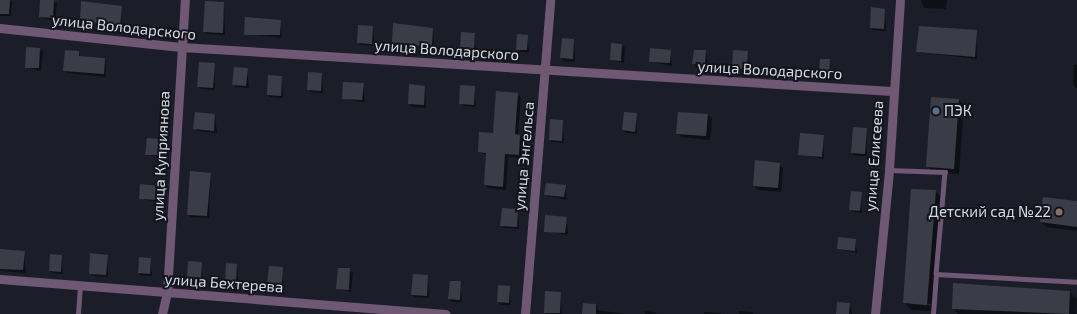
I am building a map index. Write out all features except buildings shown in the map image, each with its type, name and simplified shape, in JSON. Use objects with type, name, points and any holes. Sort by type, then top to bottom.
[{"type":"street","name":"улица Куприянова","points":[[162,314],[166,292],[185,0]]},
{"type":"street","name":"улица Энгельса","points":[[524,314],[546,71],[550,0]]},
{"type":"street","name":"улица Елисеева","points":[[875,314],[889,170],[892,92],[900,0]]},
{"type":"street","name":"улица Володарского","points":[[0,28],[181,47],[892,92]]},
{"type":"street","name":"улица Бехтерева","points":[[0,279],[446,314]]},
{"type":"lane","points":[[889,170],[945,172],[933,314]]},
{"type":"lane","points":[[936,274],[1077,282]]},
{"type":"lane","points":[[78,314],[80,285]]},
{"type":"place","name":"ПЭК","points":[[936,111]]},
{"type":"place","name":"Детский сад №22","points":[[1059,212]]}]
